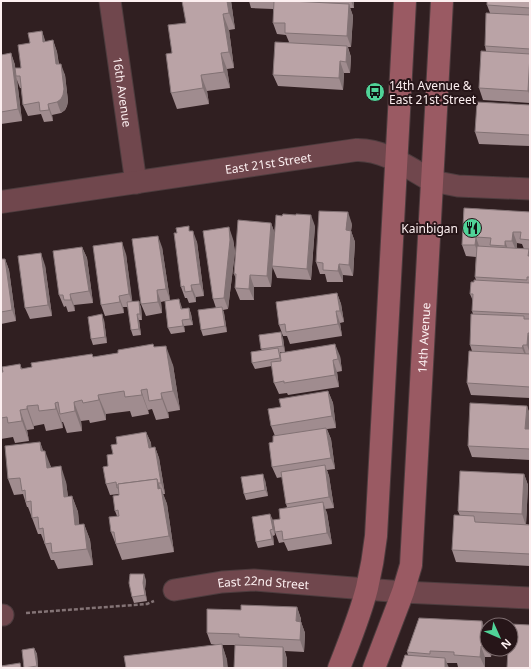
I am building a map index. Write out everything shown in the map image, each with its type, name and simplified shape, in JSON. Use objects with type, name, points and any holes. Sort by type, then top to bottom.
[{"type":"main road","points":[[339,668],[367,589],[376,536],[404,1]]},
{"type":"main road","name":"14th Avenue","points":[[374,668],[403,592],[411,565],[442,1]]},
{"type":"street","name":"16th Avenue","points":[[110,1],[136,182]]},
{"type":"street","name":"East 21st Street","points":[[1,202],[356,150],[380,153],[432,181],[458,186],[530,189]]},
{"type":"street","name":"East 22nd Street","points":[[174,590],[222,582],[254,580],[403,592],[530,598]]},
{"type":"path","points":[[2,615],[147,604],[174,590]]},
{"type":"building","points":[[182,1],[227,1],[229,13],[223,14],[229,52],[221,53],[224,72],[201,75],[203,88],[171,93],[166,54],[172,53],[168,25],[186,23]]},
{"type":"building","points":[[274,1],[349,4],[347,36],[285,33],[285,23],[273,23]]},
{"type":"building","points":[[487,1],[530,1],[530,8],[487,5]]},
{"type":"building","points":[[486,13],[530,15],[530,49],[485,46]]},
{"type":"building","points":[[42,31],[43,42],[53,40],[56,64],[61,64],[64,89],[61,99],[57,102],[48,104],[49,110],[40,111],[39,102],[23,105],[20,76],[16,76],[15,68],[21,68],[18,45],[30,43],[28,33]]},
{"type":"building","points":[[275,42],[347,46],[346,62],[340,61],[339,78],[273,75]]},
{"type":"building","points":[[481,51],[530,54],[528,91],[479,88]]},
{"type":"building","points":[[11,53],[18,109],[1,112],[1,55]]},
{"type":"building","points":[[477,102],[530,105],[530,135],[475,132]]},
{"type":"building","points":[[464,208],[530,212],[530,240],[520,239],[521,232],[513,232],[512,241],[505,241],[505,246],[490,245],[491,238],[476,237],[475,245],[462,245]]},
{"type":"building","points":[[319,211],[348,212],[346,230],[351,231],[349,265],[339,264],[338,271],[323,270],[323,263],[316,262]]},
{"type":"building","points":[[283,214],[311,215],[307,269],[272,266],[276,215],[282,216]]},
{"type":"building","points":[[238,220],[271,223],[267,276],[250,275],[249,289],[235,288],[236,274],[234,274]]},
{"type":"building","points":[[189,226],[189,231],[193,231],[200,284],[191,285],[192,291],[185,292],[184,286],[181,287],[174,233],[177,233],[176,228]]},
{"type":"building","points":[[229,227],[230,240],[224,298],[213,299],[203,231]]},
{"type":"building","points":[[158,236],[166,289],[157,290],[158,302],[141,304],[132,239]]},
{"type":"building","points":[[122,242],[129,294],[119,296],[120,302],[101,305],[93,246]]},
{"type":"building","points":[[477,246],[529,249],[528,256],[530,256],[530,277],[527,277],[527,280],[475,277]]},
{"type":"building","points":[[82,247],[89,291],[70,294],[71,300],[64,300],[63,295],[59,295],[53,251]]},
{"type":"building","points":[[41,253],[48,305],[25,308],[18,256]]},
{"type":"building","points":[[1,259],[5,259],[12,310],[1,312]]},
{"type":"building","points":[[474,280],[530,283],[530,314],[472,311],[473,294],[470,294],[471,282],[474,282]]},
{"type":"building","points":[[337,293],[340,311],[336,311],[338,324],[286,332],[285,324],[279,325],[276,302]]},
{"type":"building","points":[[179,299],[181,309],[189,308],[190,319],[182,320],[183,326],[168,328],[165,301]]},
{"type":"building","points":[[139,301],[140,314],[137,314],[139,329],[131,330],[127,302]]},
{"type":"building","points":[[222,307],[225,326],[201,330],[198,310]]},
{"type":"building","points":[[102,314],[105,337],[91,339],[88,317]]},
{"type":"building","points":[[471,314],[524,316],[524,319],[530,319],[530,333],[528,333],[527,345],[523,345],[522,348],[470,345]]},
{"type":"building","points":[[281,332],[283,346],[261,349],[259,335]]},
{"type":"building","points":[[153,344],[154,347],[166,346],[173,391],[161,393],[162,399],[149,401],[147,389],[141,390],[142,395],[125,397],[124,391],[98,395],[99,400],[83,403],[82,400],[74,402],[75,411],[60,414],[58,402],[55,403],[56,409],[39,411],[38,405],[27,406],[27,409],[20,410],[22,421],[8,423],[7,417],[1,418],[2,367],[20,364],[21,369],[32,367],[31,363],[92,354],[93,357],[118,353],[118,350]]},
{"type":"building","points":[[335,344],[338,359],[333,360],[335,375],[284,383],[284,381],[274,383],[271,362],[281,361],[280,353]]},
{"type":"building","points":[[278,348],[280,358],[252,363],[251,352]]},
{"type":"building","points":[[469,351],[530,354],[530,387],[467,383]]},
{"type":"building","points":[[328,391],[332,416],[271,426],[268,409],[281,407],[279,399]]},
{"type":"building","points":[[470,403],[527,406],[525,429],[530,429],[530,449],[468,446]]},
{"type":"building","points":[[326,428],[331,458],[272,467],[269,443],[273,442],[273,436]]},
{"type":"building","points":[[146,432],[149,448],[155,447],[161,483],[158,483],[157,479],[118,484],[118,488],[116,482],[106,484],[103,467],[108,466],[107,455],[113,454],[111,445],[117,444],[116,437]]},
{"type":"building","points":[[40,442],[41,451],[45,451],[47,468],[61,466],[64,497],[72,496],[75,525],[84,524],[87,549],[52,553],[51,543],[45,544],[43,528],[39,529],[38,517],[32,518],[31,501],[26,502],[25,490],[22,491],[20,478],[8,479],[5,446]]},
{"type":"building","points":[[325,465],[329,497],[286,504],[281,472]]},
{"type":"building","points":[[460,471],[524,474],[522,514],[458,511]]},
{"type":"building","points":[[263,474],[265,490],[244,494],[241,477]]},
{"type":"building","points":[[157,479],[158,489],[161,488],[169,536],[116,544],[114,532],[111,532],[109,517],[119,516],[118,510],[115,511],[113,496],[119,495],[118,484]]},
{"type":"building","points":[[323,502],[327,533],[283,540],[282,531],[275,532],[273,520],[280,519],[279,509]]},
{"type":"building","points":[[270,514],[273,529],[270,530],[272,539],[256,542],[252,517]]},
{"type":"building","points":[[454,515],[474,516],[475,522],[530,525],[530,554],[452,550]]},
{"type":"building","points":[[130,574],[144,574],[143,583],[145,595],[132,597],[129,583]]},
{"type":"building","points":[[241,605],[297,607],[296,621],[301,622],[300,640],[239,637],[239,634],[207,633],[207,609],[241,610]]},
{"type":"building","points":[[419,618],[479,621],[479,657],[454,655],[454,652],[430,651],[430,654],[407,652]]},
{"type":"building","points":[[519,624],[530,625],[530,668],[507,668],[508,657],[519,657]]},
{"type":"building","points":[[222,644],[224,668],[126,668],[124,656]]},
{"type":"building","points":[[235,645],[283,647],[283,668],[234,668]]},
{"type":"building","points":[[34,648],[37,666],[24,668],[22,650]]},
{"type":"building","points":[[405,655],[445,658],[445,668],[401,668]]},
{"type":"building","points":[[20,663],[21,668],[1,668],[1,666]]},
{"type":"place","name":"14th Avenue & East 21st Street","points":[[375,92]]},
{"type":"place","name":"Kainbigan","points":[[472,228]]}]
